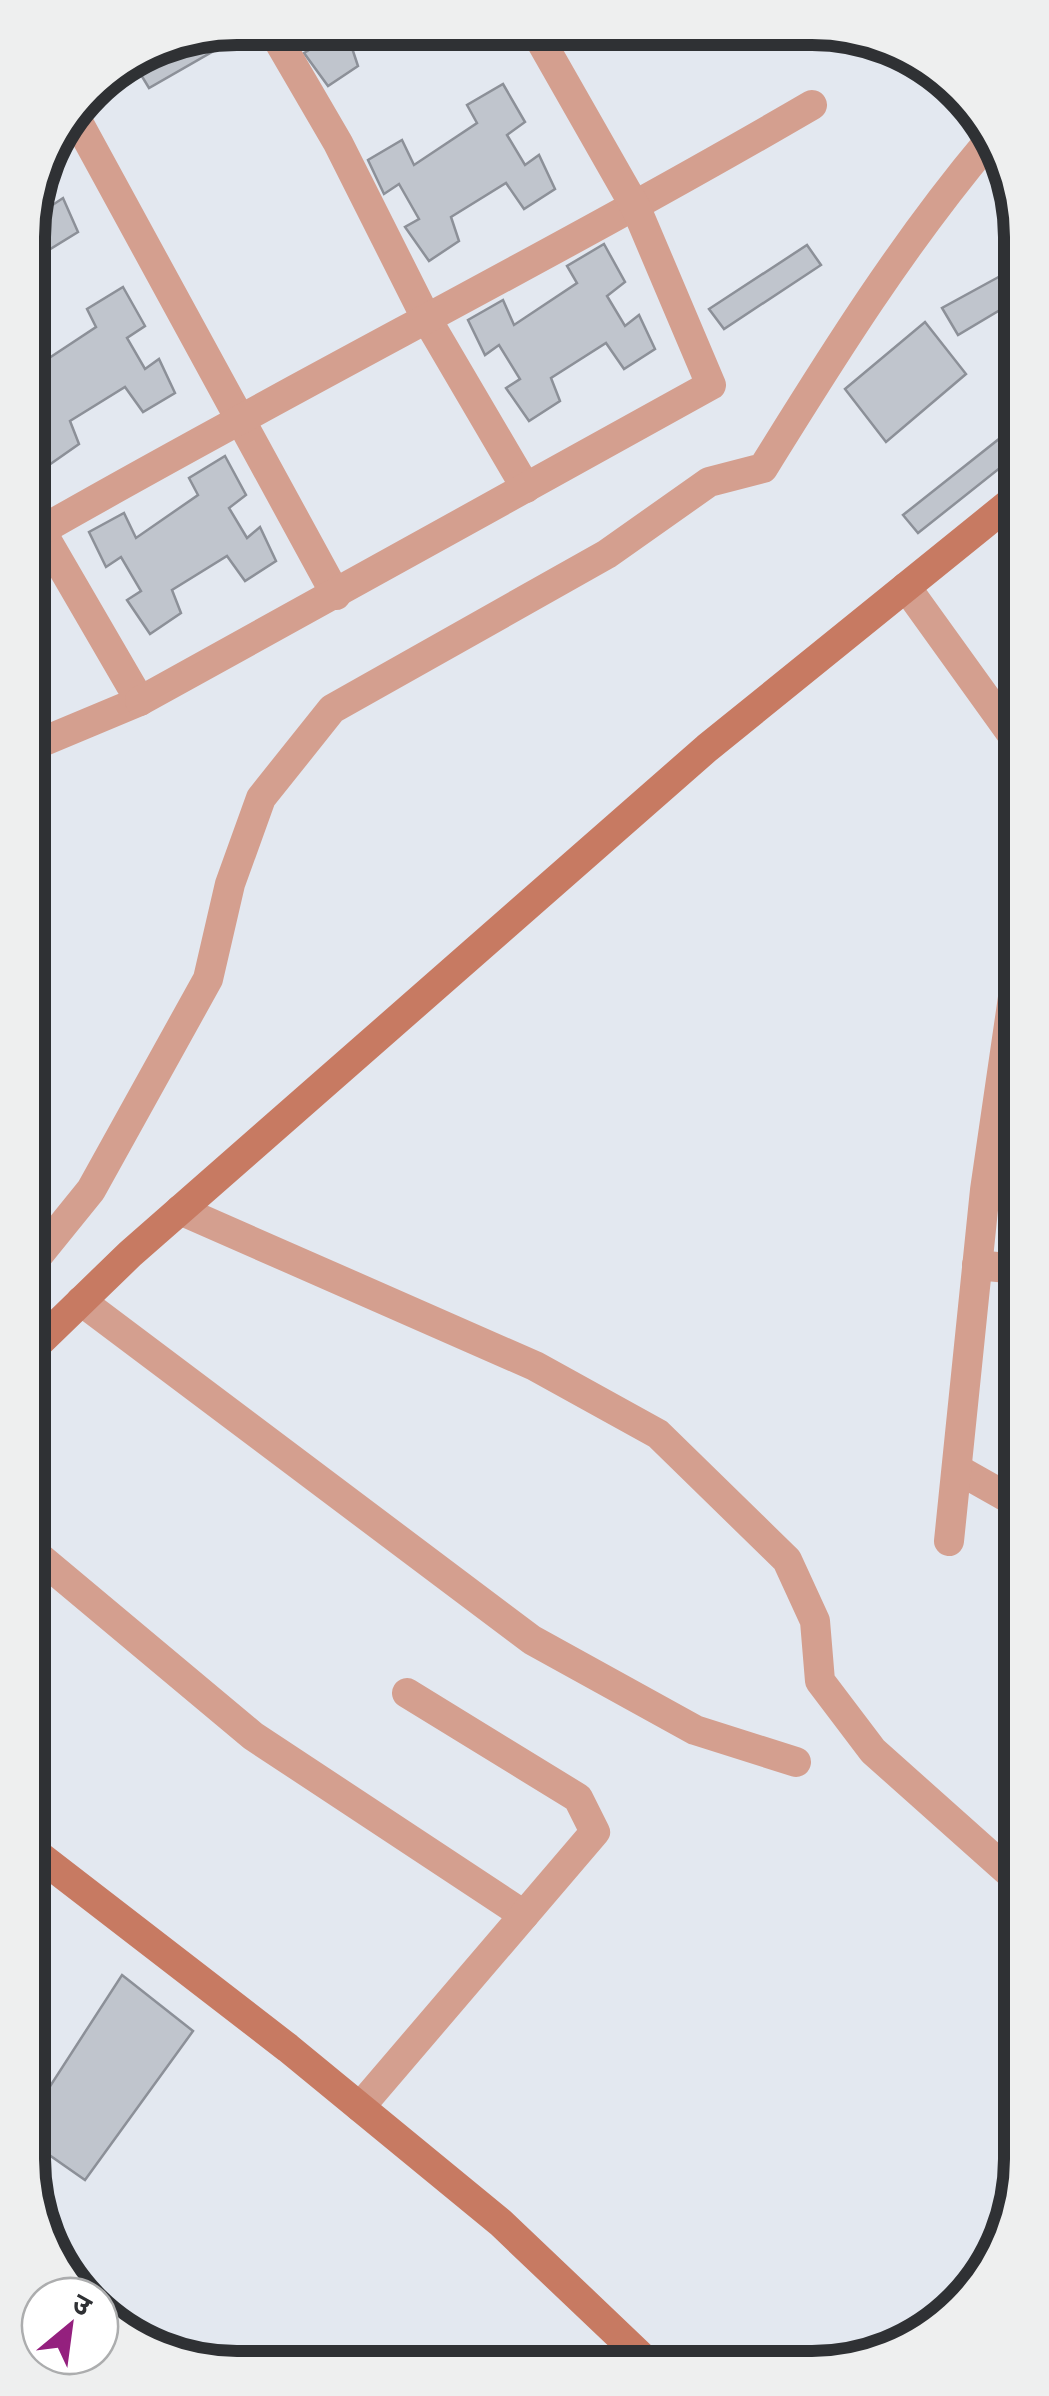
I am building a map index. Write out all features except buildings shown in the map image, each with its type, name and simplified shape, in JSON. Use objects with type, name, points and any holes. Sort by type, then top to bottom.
[{"type":"street","points":[[280,45],[338,143],[425,316],[526,488]]},
{"type":"street","points":[[45,741],[140,702],[711,384],[636,208],[543,45]]},
{"type":"street","points":[[45,515],[636,208],[812,105]]},
{"type":"street","points":[[81,127],[336,595]]},
{"type":"street","points":[[45,1248],[91,1190],[208,979],[230,884],[261,798],[332,709],[607,554],[709,482],[763,468],[935,204],[982,148]]},
{"type":"street","points":[[45,1336],[180,1210],[707,748],[1004,508]]},
{"type":"street","points":[[45,540],[140,702]]},
{"type":"street","points":[[906,587],[1004,723]]},
{"type":"street","points":[[949,1541],[977,1265],[1004,1097]]},
{"type":"street","points":[[180,1210],[535,1366],[658,1434],[787,1560],[815,1621],[820,1681],[873,1751],[1004,1868]]},
{"type":"street","points":[[977,1265],[1004,1268]]},
{"type":"street","points":[[81,1301],[532,1640],[694,1730],[796,1762]]},
{"type":"street","points":[[957,1469],[1004,1496]]},
{"type":"street","points":[[45,1563],[253,1736],[524,1915]]},
{"type":"street","points":[[360,2107],[595,1832],[578,1798],[406,1693]]},
{"type":"street","points":[[45,1861],[360,2107],[500,2223],[635,2351]]}]
